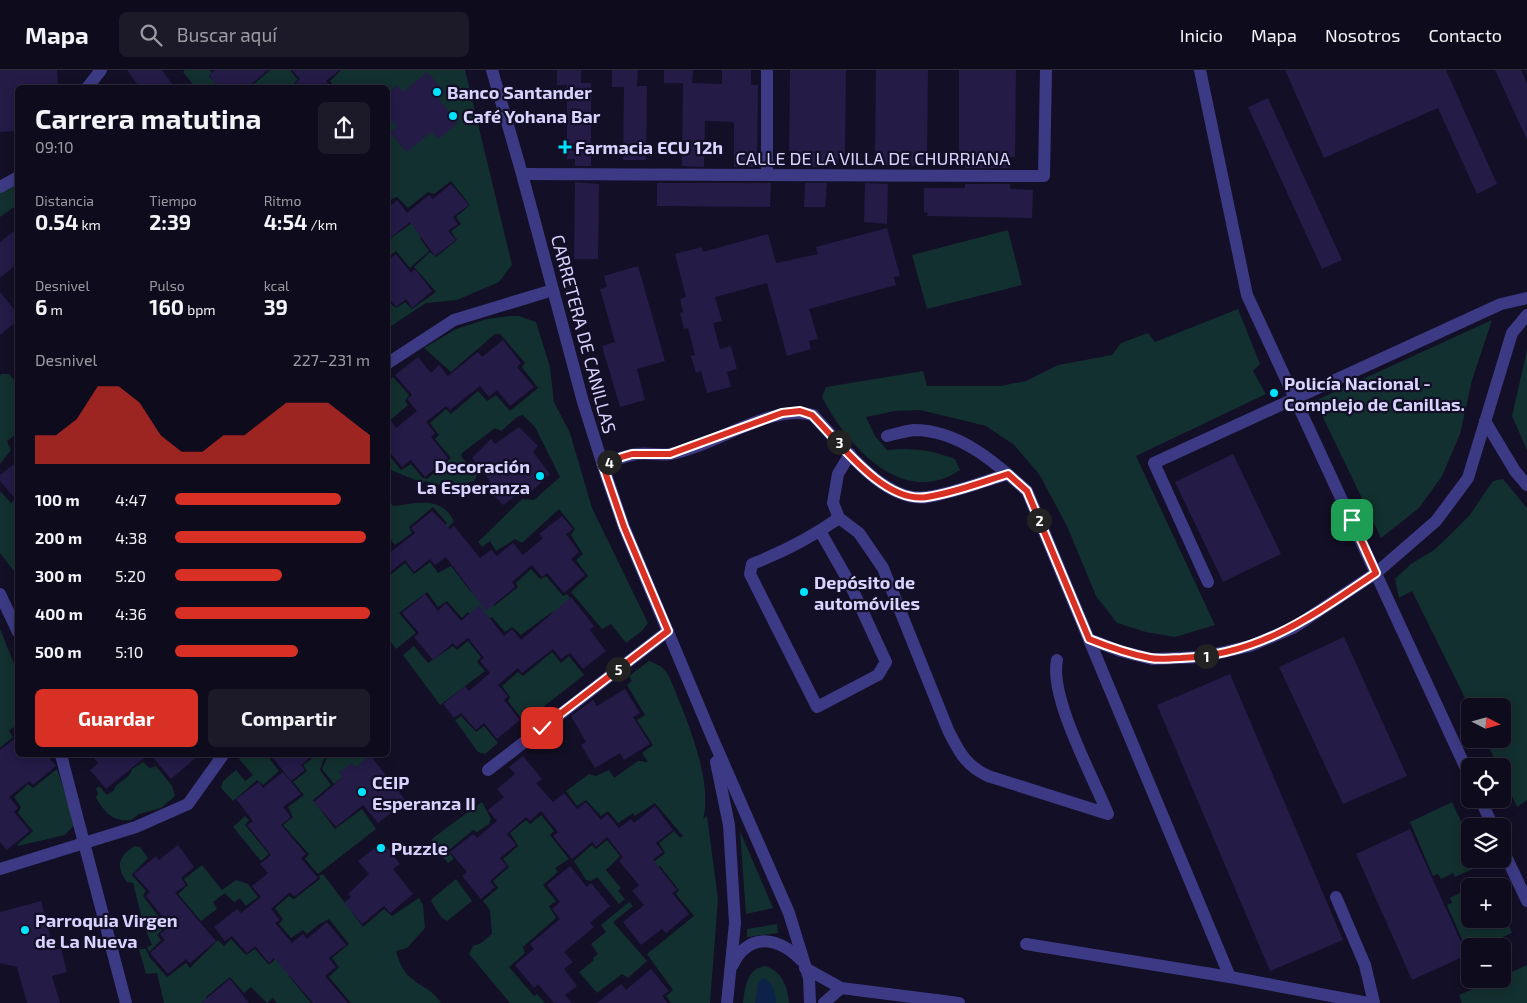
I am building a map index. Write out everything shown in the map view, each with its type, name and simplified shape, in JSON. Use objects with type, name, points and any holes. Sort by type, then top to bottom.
[{"type":"street","points":[[89,85],[101,70]]},
{"type":"street","name":"CARRETERA DE CANILLAS","points":[[492,70],[581,395],[602,463],[624,527],[712,737],[789,913],[808,978],[810,1003]]},
{"type":"street","points":[[767,70],[767,174]]},
{"type":"street","name":"CALLE DE LA VILLA DE CHURRIANA","points":[[522,174],[1044,176],[1046,70]]},
{"type":"street","points":[[1200,70],[1247,294],[1461,758]]},
{"type":"street","points":[[0,188],[15,179]]},
{"type":"street","points":[[390,362],[454,320],[552,290]]},
{"type":"street","points":[[1208,582],[1154,463],[1500,304],[1527,298]]},
{"type":"street","points":[[1089,639],[1120,651],[1152,659],[1202,657],[1250,646],[1293,628],[1376,573],[1436,521],[1468,478],[1512,334],[1527,315]]},
{"type":"street","points":[[602,463],[632,454],[670,454],[782,413],[800,411],[812,415],[876,481],[891,491],[909,497],[926,497],[1008,474]]},
{"type":"street","points":[[1485,421],[1514,471],[1527,485]]},
{"type":"street","points":[[887,436],[914,430],[947,436],[982,452],[1027,491],[1230,977]]},
{"type":"street","points":[[850,454],[838,474],[833,503],[839,518],[859,532],[883,568],[948,730],[961,755],[971,768],[988,776],[1108,814],[1066,716],[1054,671],[1057,660]]},
{"type":"street","points":[[820,531],[849,582],[886,662],[878,675],[817,707],[750,574],[752,564],[786,550],[839,518]]},
{"type":"street","points":[[0,594],[15,626]]},
{"type":"street","points":[[488,770],[668,631]]},
{"type":"street","name":"CARRETERA DE CANILLAS","points":[[712,737],[729,825],[735,923],[727,1003]]},
{"type":"street","points":[[62,757],[126,1003]]},
{"type":"street","points":[[0,869],[136,827],[188,804],[222,757]]},
{"type":"street","points":[[1511,867],[1527,901]]},
{"type":"street","points":[[1336,897],[1365,966],[1374,1003]]},
{"type":"street","points":[[730,968],[743,950],[758,942],[776,942],[790,949],[804,965],[841,988],[959,1003]]},
{"type":"street","points":[[1026,944],[1230,977],[1368,1003]]},
{"type":"street","points":[[824,1003],[841,988]]},
{"type":"green space","points":[[185,70],[210,70],[212,73],[209,76],[217,85],[193,85],[183,72]]},
{"type":"green space","points":[[270,70],[290,70],[298,80],[294,83],[296,85],[252,85]]},
{"type":"green space","points":[[341,70],[465,70],[512,265],[499,282],[457,300],[426,303],[390,327],[390,305],[396,308],[405,302],[412,309],[436,292],[414,267],[430,252],[436,257],[457,240],[451,231],[461,224],[456,217],[470,205],[451,181],[434,194],[428,192],[408,208],[397,197],[390,200],[390,85],[333,85],[330,81]]},
{"type":"green space","points":[[15,183],[15,206],[0,217],[0,193]]},
{"type":"green space","points":[[413,222],[423,233],[420,238],[429,251],[410,268],[396,251],[390,256],[390,239]]},
{"type":"green space","points":[[1008,230],[1022,285],[927,309],[912,255]]},
{"type":"green space","points":[[1238,309],[1260,364],[1253,371],[1266,394],[1136,456],[1215,625],[1175,637],[1146,632],[1117,623],[1096,596],[1067,526],[1039,474],[1014,445],[986,426],[920,410],[895,411],[866,417],[875,436],[887,450],[913,449],[938,453],[955,459],[960,470],[938,480],[917,482],[897,477],[879,466],[861,451],[833,416],[822,397],[826,387],[923,371],[927,386],[1000,386],[1026,381],[1058,365],[1112,355],[1121,343],[1148,333],[1155,342]]},
{"type":"green space","points":[[519,316],[536,322],[550,367],[554,402],[570,433],[592,508],[648,623],[642,631],[626,643],[611,624],[602,629],[571,592],[588,576],[576,560],[583,554],[571,535],[575,529],[559,509],[522,543],[515,539],[496,551],[490,541],[482,547],[478,542],[522,499],[534,500],[560,477],[535,427],[523,415],[517,417],[501,431],[495,428],[462,453],[461,456],[477,476],[474,481],[448,487],[425,481],[423,483],[390,470],[390,456],[401,470],[411,464],[423,478],[427,479],[451,458],[435,439],[439,435],[430,423],[446,409],[451,414],[478,391],[487,401],[496,395],[510,411],[538,388],[522,367],[525,363],[500,334],[495,334],[451,372],[424,348],[456,329],[487,319]]},
{"type":"green space","points":[[1492,320],[1472,380],[1460,434],[1442,476],[1419,508],[1381,538],[1318,407],[1319,399]]},
{"type":"green space","points":[[1527,350],[1527,450],[1512,416]]},
{"type":"green space","points":[[9,374],[15,381],[15,435],[7,441],[11,450],[0,464],[0,375]]},
{"type":"green space","points":[[393,377],[409,395],[405,401],[408,405],[390,420],[390,379]]},
{"type":"green space","points":[[1503,479],[1527,508],[1527,800],[1517,807],[1511,794],[1511,758],[1494,758],[1489,748],[1511,748],[1511,698],[1465,698],[1412,591],[1399,598],[1395,579],[1411,564],[1434,550],[1469,516],[1493,481]]},
{"type":"green space","points":[[0,491],[11,503],[15,500],[15,572],[0,553]]},
{"type":"green space","points":[[390,501],[393,506],[419,503],[435,504],[442,507],[454,521],[445,531],[443,528],[447,523],[433,507],[409,527],[412,533],[395,545],[390,539]]},
{"type":"green space","points":[[430,562],[438,573],[451,566],[471,592],[477,589],[494,606],[518,587],[516,583],[531,569],[540,579],[546,576],[563,596],[567,594],[573,602],[556,616],[552,612],[521,635],[512,627],[505,632],[492,617],[480,627],[468,612],[462,618],[447,601],[438,607],[427,592],[399,613],[416,633],[396,649],[390,641],[390,575],[405,563],[414,574]]},
{"type":"green space","points":[[0,629],[15,666],[15,726],[9,731],[13,737],[0,748]]},
{"type":"green space","points":[[468,641],[481,657],[477,662],[485,671],[440,705],[403,655],[414,646],[428,663],[453,646],[457,650]]},
{"type":"green space","points":[[552,652],[561,663],[569,656],[584,675],[524,722],[508,701],[510,697],[502,686],[518,672],[523,676]]},
{"type":"green space","points":[[649,661],[659,665],[666,672],[670,680],[694,740],[703,774],[705,806],[703,819],[707,816],[718,899],[710,1003],[671,1003],[666,996],[673,990],[647,954],[694,916],[676,894],[679,890],[660,866],[655,869],[650,865],[665,853],[659,843],[674,831],[680,838],[683,836],[655,803],[635,816],[633,813],[618,823],[608,811],[601,816],[586,800],[577,806],[566,791],[589,774],[596,776],[609,770],[614,778],[638,761],[648,762],[642,753],[653,745],[637,720],[645,715],[627,685],[632,681],[629,676]]},
{"type":"green space","points":[[461,716],[476,732],[484,726],[498,743],[485,754],[478,752],[455,720]]},
{"type":"green space","points":[[242,757],[268,757],[279,771],[263,785],[257,780],[233,801],[221,788],[223,781],[236,770],[245,781],[253,775],[239,759]]},
{"type":"green space","points":[[314,757],[324,757],[320,770],[331,785],[313,800],[335,829],[362,809],[376,829],[318,874],[305,859],[309,854],[283,825],[293,817],[288,807],[304,795],[293,782],[307,771],[303,765]]},
{"type":"green space","points":[[327,757],[369,757],[334,784],[322,769]]},
{"type":"green space","points":[[143,762],[150,768],[156,766],[172,786],[175,796],[161,808],[139,814],[131,820],[114,818],[106,812],[96,798],[98,793],[96,789],[99,786],[107,795],[129,775],[132,769]]},
{"type":"green space","points":[[57,769],[75,824],[65,835],[18,846],[33,831],[18,813],[21,807],[14,797],[28,784],[33,788]]},
{"type":"green space","points":[[482,802],[491,819],[489,824],[477,832],[473,830],[448,851],[454,859],[448,863],[431,842],[433,838]]},
{"type":"green space","points":[[1452,802],[1461,821],[1461,868],[1475,868],[1455,877],[1453,873],[1441,879],[1438,874],[1433,876],[1410,822]]},
{"type":"green space","points":[[541,815],[554,831],[550,835],[569,859],[555,868],[558,872],[543,885],[556,901],[549,906],[556,918],[523,947],[525,953],[509,967],[534,996],[537,994],[545,1003],[510,1003],[469,954],[473,946],[481,943],[492,934],[490,910],[483,901],[498,888],[493,881],[509,867],[503,859],[518,846],[510,833],[526,820],[530,824]]},
{"type":"green space","points":[[245,816],[249,820],[245,825],[269,854],[261,861],[233,827]]},
{"type":"green space","points":[[740,831],[773,908],[746,914]]},
{"type":"green space","points":[[607,840],[620,856],[606,870],[621,888],[618,891],[625,899],[619,904],[597,877],[591,881],[586,880],[574,861],[592,845],[596,849]]},
{"type":"green space","points":[[135,846],[140,847],[148,858],[132,875],[146,891],[143,896],[162,921],[144,927],[133,883],[127,882],[120,866],[120,861],[125,853]]},
{"type":"green space","points":[[202,865],[222,890],[236,880],[248,884],[258,897],[246,906],[240,898],[234,902],[225,893],[213,902],[217,909],[201,921],[178,894],[188,885],[184,879]]},
{"type":"green space","points":[[323,874],[363,927],[384,909],[392,916],[419,898],[423,905],[425,928],[407,948],[396,951],[405,972],[434,994],[441,1003],[351,1003],[329,977],[339,967],[332,958],[349,944],[329,919],[307,934],[303,930],[291,938],[279,924],[283,919],[275,908],[289,896],[294,899],[320,879],[319,876]]},
{"type":"green space","points":[[456,879],[472,901],[447,921],[441,917],[431,901]]},
{"type":"green space","points":[[1461,892],[1461,928],[1510,928],[1512,933],[1500,938],[1461,938],[1447,905],[1452,903],[1450,898]]},
{"type":"green space","points":[[629,902],[633,906],[613,922],[647,961],[628,978],[622,974],[597,993],[579,972],[594,960],[593,958],[598,954],[591,944],[606,932],[601,925]]},
{"type":"green space","points":[[777,924],[778,933],[747,937],[747,929]]},
{"type":"green space","points":[[161,927],[162,930],[157,935],[161,940],[149,952],[147,947],[152,945],[146,931]]},
{"type":"green space","points":[[231,939],[246,955],[255,949],[269,965],[279,955],[294,972],[289,976],[311,1003],[277,1003],[273,998],[267,1003],[251,987],[244,993],[230,977],[206,997],[210,1003],[164,1003],[157,973],[146,974],[139,949],[146,949],[150,958],[167,977],[186,963],[190,968],[218,940],[224,946]]},
{"type":"green space","points":[[1527,965],[1527,1003],[1462,1003],[1459,995],[1475,988],[1511,988],[1511,972]]},
{"type":"green space","points":[[765,966],[771,968],[783,980],[789,1003],[743,1003],[748,979],[754,970]]},
{"type":"water","points":[[763,978],[773,988],[776,1003],[755,1003],[758,983]]},
{"type":"building","points":[[0,70],[57,70],[58,85],[15,85],[15,131],[0,132]]},
{"type":"building","points":[[127,70],[162,70],[173,85],[138,85]]},
{"type":"building","points":[[215,70],[268,70],[250,85],[217,85],[209,75]]},
{"type":"building","points":[[292,70],[340,70],[326,81],[329,85],[294,85],[300,79]]},
{"type":"building","points":[[557,70],[581,70],[581,83],[591,83],[591,166],[575,166],[575,159],[567,159],[567,85],[557,85]]},
{"type":"building","points":[[612,70],[638,70],[637,86],[647,86],[646,160],[623,160],[624,87],[612,87]]},
{"type":"building","points":[[664,70],[693,70],[692,83],[722,84],[722,70],[751,70],[751,85],[758,85],[757,167],[734,167],[734,122],[705,121],[704,167],[682,166],[683,83],[664,83]]},
{"type":"building","points":[[790,70],[846,70],[845,156],[838,156],[838,164],[828,164],[827,167],[806,167],[806,164],[795,164],[795,156],[789,156]]},
{"type":"building","points":[[876,70],[928,70],[927,155],[925,155],[924,166],[879,165],[879,156],[875,156]]},
{"type":"building","points":[[959,70],[1016,70],[1015,157],[1010,157],[1010,168],[965,168],[965,156],[959,156]]},
{"type":"building","points":[[1285,70],[1446,70],[1497,184],[1477,194],[1438,108],[1324,158]]},
{"type":"building","points":[[1495,70],[1521,70],[1527,84],[1527,140]]},
{"type":"building","points":[[427,72],[445,92],[438,98],[458,123],[438,139],[432,132],[406,152],[390,132],[397,127],[390,118],[390,91],[397,85],[403,92]]},
{"type":"building","points":[[1268,98],[1342,260],[1322,269],[1248,107]]},
{"type":"building","points":[[575,182],[599,184],[598,259],[574,259]]},
{"type":"building","points":[[657,183],[771,183],[770,207],[657,206]]},
{"type":"building","points":[[805,183],[827,183],[825,207],[804,207]]},
{"type":"building","points":[[865,183],[888,184],[887,224],[864,222]]},
{"type":"building","points":[[451,184],[469,205],[453,217],[458,224],[448,231],[456,240],[435,256],[410,222],[390,238],[390,206],[397,200],[407,213],[429,195],[433,199]]},
{"type":"building","points":[[965,184],[1010,184],[1010,189],[1033,190],[1032,218],[927,216],[928,213],[924,212],[924,188],[965,188]]},
{"type":"building","points":[[887,228],[900,276],[894,277],[896,285],[809,309],[818,339],[809,341],[811,349],[787,356],[767,283],[715,297],[722,321],[713,323],[720,349],[731,346],[737,369],[727,372],[731,387],[707,393],[701,371],[696,373],[691,356],[695,355],[688,328],[684,329],[680,313],[683,312],[680,299],[686,297],[675,254],[702,247],[703,252],[768,234],[776,263],[818,254],[816,247]]},
{"type":"building","points":[[15,230],[15,266],[0,278],[0,242]]},
{"type":"building","points":[[396,254],[411,273],[415,269],[432,291],[412,308],[406,299],[396,307],[390,300],[390,259]]},
{"type":"building","points":[[638,266],[665,361],[637,369],[645,400],[620,407],[602,346],[615,342],[600,289],[607,287],[604,276]]},
{"type":"building","points":[[0,292],[15,310],[15,322],[0,335]]},
{"type":"building","points":[[503,340],[521,363],[517,367],[534,387],[510,406],[497,390],[489,397],[480,386],[450,410],[446,406],[426,422],[435,433],[431,437],[448,458],[425,477],[411,460],[402,467],[390,452],[390,419],[396,428],[417,411],[407,399],[412,395],[395,375],[418,357],[431,373],[439,365],[448,376],[478,352],[482,357]]},
{"type":"building","points":[[519,427],[538,446],[533,452],[550,474],[530,493],[526,488],[503,505],[485,486],[490,481],[472,458],[491,439],[495,444]]},
{"type":"building","points":[[1233,454],[1281,554],[1223,582],[1175,482]]},
{"type":"building","points":[[15,463],[15,498],[0,481],[0,475]]},
{"type":"building","points":[[432,511],[450,529],[454,526],[480,558],[491,550],[497,556],[513,543],[523,555],[543,538],[539,534],[562,516],[573,529],[566,534],[579,552],[571,559],[585,575],[564,593],[547,573],[542,577],[532,565],[512,582],[515,587],[486,611],[446,557],[435,565],[430,559],[414,572],[405,560],[390,572],[390,552],[415,533],[411,528]]},
{"type":"building","points":[[425,594],[438,611],[446,603],[461,621],[479,605],[504,636],[512,629],[521,640],[571,597],[594,626],[590,630],[606,651],[583,669],[570,653],[561,659],[553,649],[522,673],[518,668],[498,685],[508,696],[504,700],[520,720],[497,739],[484,723],[476,730],[461,713],[454,718],[443,704],[465,686],[469,691],[490,673],[480,661],[484,658],[468,638],[456,647],[453,643],[433,660],[414,637],[419,633],[402,613]]},
{"type":"building","points":[[1344,637],[1407,776],[1343,804],[1279,667]]},
{"type":"building","points":[[1230,674],[1343,940],[1270,971],[1157,705]]},
{"type":"building","points":[[625,689],[640,713],[633,717],[650,744],[624,760],[620,753],[595,768],[581,745],[586,742],[571,716],[593,700],[597,706]]},
{"type":"building","points":[[15,738],[15,757],[49,757],[56,766],[33,785],[29,781],[9,797],[18,808],[14,812],[30,831],[7,850],[0,842],[0,750]]},
{"type":"building","points":[[523,756],[542,779],[536,783],[553,802],[564,793],[577,809],[586,802],[601,820],[607,814],[619,828],[631,819],[634,823],[655,806],[673,830],[656,843],[663,852],[653,860],[677,890],[672,893],[689,914],[666,933],[662,929],[641,945],[623,922],[644,905],[632,891],[639,885],[619,861],[623,857],[607,837],[596,847],[592,842],[572,859],[553,836],[558,832],[541,811],[530,821],[526,817],[507,834],[516,845],[500,858],[507,866],[490,881],[495,887],[481,899],[462,876],[467,872],[450,852],[473,834],[477,838],[497,821],[488,810],[504,797],[497,789],[515,774],[509,767]]},
{"type":"building","points":[[94,757],[146,757],[106,789],[90,770],[98,763]]},
{"type":"building","points":[[153,757],[197,757],[171,779]]},
{"type":"building","points":[[273,757],[311,757],[301,765],[305,770],[291,781]]},
{"type":"building","name":"CEIP Esperanza II","points":[[368,757],[372,757],[406,801],[378,823],[363,805],[336,827],[314,802],[343,777],[339,772],[352,763],[355,768]]},
{"type":"building","points":[[283,772],[301,794],[283,807],[291,817],[281,825],[306,854],[301,858],[318,878],[294,897],[290,892],[271,909],[280,920],[275,923],[292,943],[303,934],[307,939],[327,922],[346,945],[329,958],[336,967],[325,976],[348,1003],[313,1003],[274,958],[269,963],[255,946],[247,953],[232,936],[225,941],[214,927],[237,909],[241,913],[261,897],[252,886],[268,873],[260,864],[271,855],[247,825],[253,821],[236,799],[259,782],[263,788]]},
{"type":"building","points":[[1410,829],[1461,942],[1461,958],[1412,980],[1356,854]]},
{"type":"building","points":[[383,842],[400,864],[393,869],[413,894],[390,913],[384,906],[362,924],[344,903],[351,897],[348,894],[369,874],[358,861]]},
{"type":"building","points":[[178,845],[194,867],[181,878],[186,885],[175,893],[216,941],[190,963],[186,959],[168,974],[150,953],[165,940],[160,934],[170,926],[146,896],[150,892],[134,874],[156,856],[159,860]]},
{"type":"building","points":[[570,866],[587,887],[591,883],[610,906],[590,923],[594,927],[564,952],[573,962],[564,969],[577,986],[565,995],[572,1003],[554,1003],[538,984],[534,988],[515,965],[534,949],[530,944],[560,919],[552,909],[560,902],[547,885]]},
{"type":"building","name":"Parroquia Virgen de La Nueva","points":[[41,901],[54,950],[61,948],[67,972],[52,976],[60,1003],[27,1003],[17,967],[0,963],[0,912]]},
{"type":"building","points":[[651,969],[669,991],[662,996],[668,1003],[597,1003],[621,984],[626,990]]},
{"type":"building","points":[[230,979],[249,1003],[201,1003]]},
{"type":"place","name":"Banco Santander","points":[[437,92]]},
{"type":"place","name":"Café Yohana Bar","points":[[453,116]]},
{"type":"place","name":"Farmacia ECU 12h","points":[[565,147]]},
{"type":"place","name":"Policía Nacional - Complejo de Canillas.","points":[[1274,393]]},
{"type":"place","name":"Decoración La Esperanza","points":[[540,476]]},
{"type":"place","name":"Depósito de automóviles","points":[[804,592]]},
{"type":"place","name":"CEIP Esperanza II","points":[[362,792]]},
{"type":"place","name":"Puzzle","points":[[381,848]]},
{"type":"place","name":"Parroquia Virgen de La Nueva","points":[[25,930]]},
{"type":"route","points":[[542,728],[668,631],[624,527],[602,463],[626,458],[632,454],[670,454],[702,444],[782,413],[800,411],[812,415],[876,481],[891,491],[909,497],[926,497],[1008,474],[1027,491],[1089,639],[1120,651],[1152,659],[1202,657],[1250,646],[1293,628],[1376,573],[1352,520]]}]
